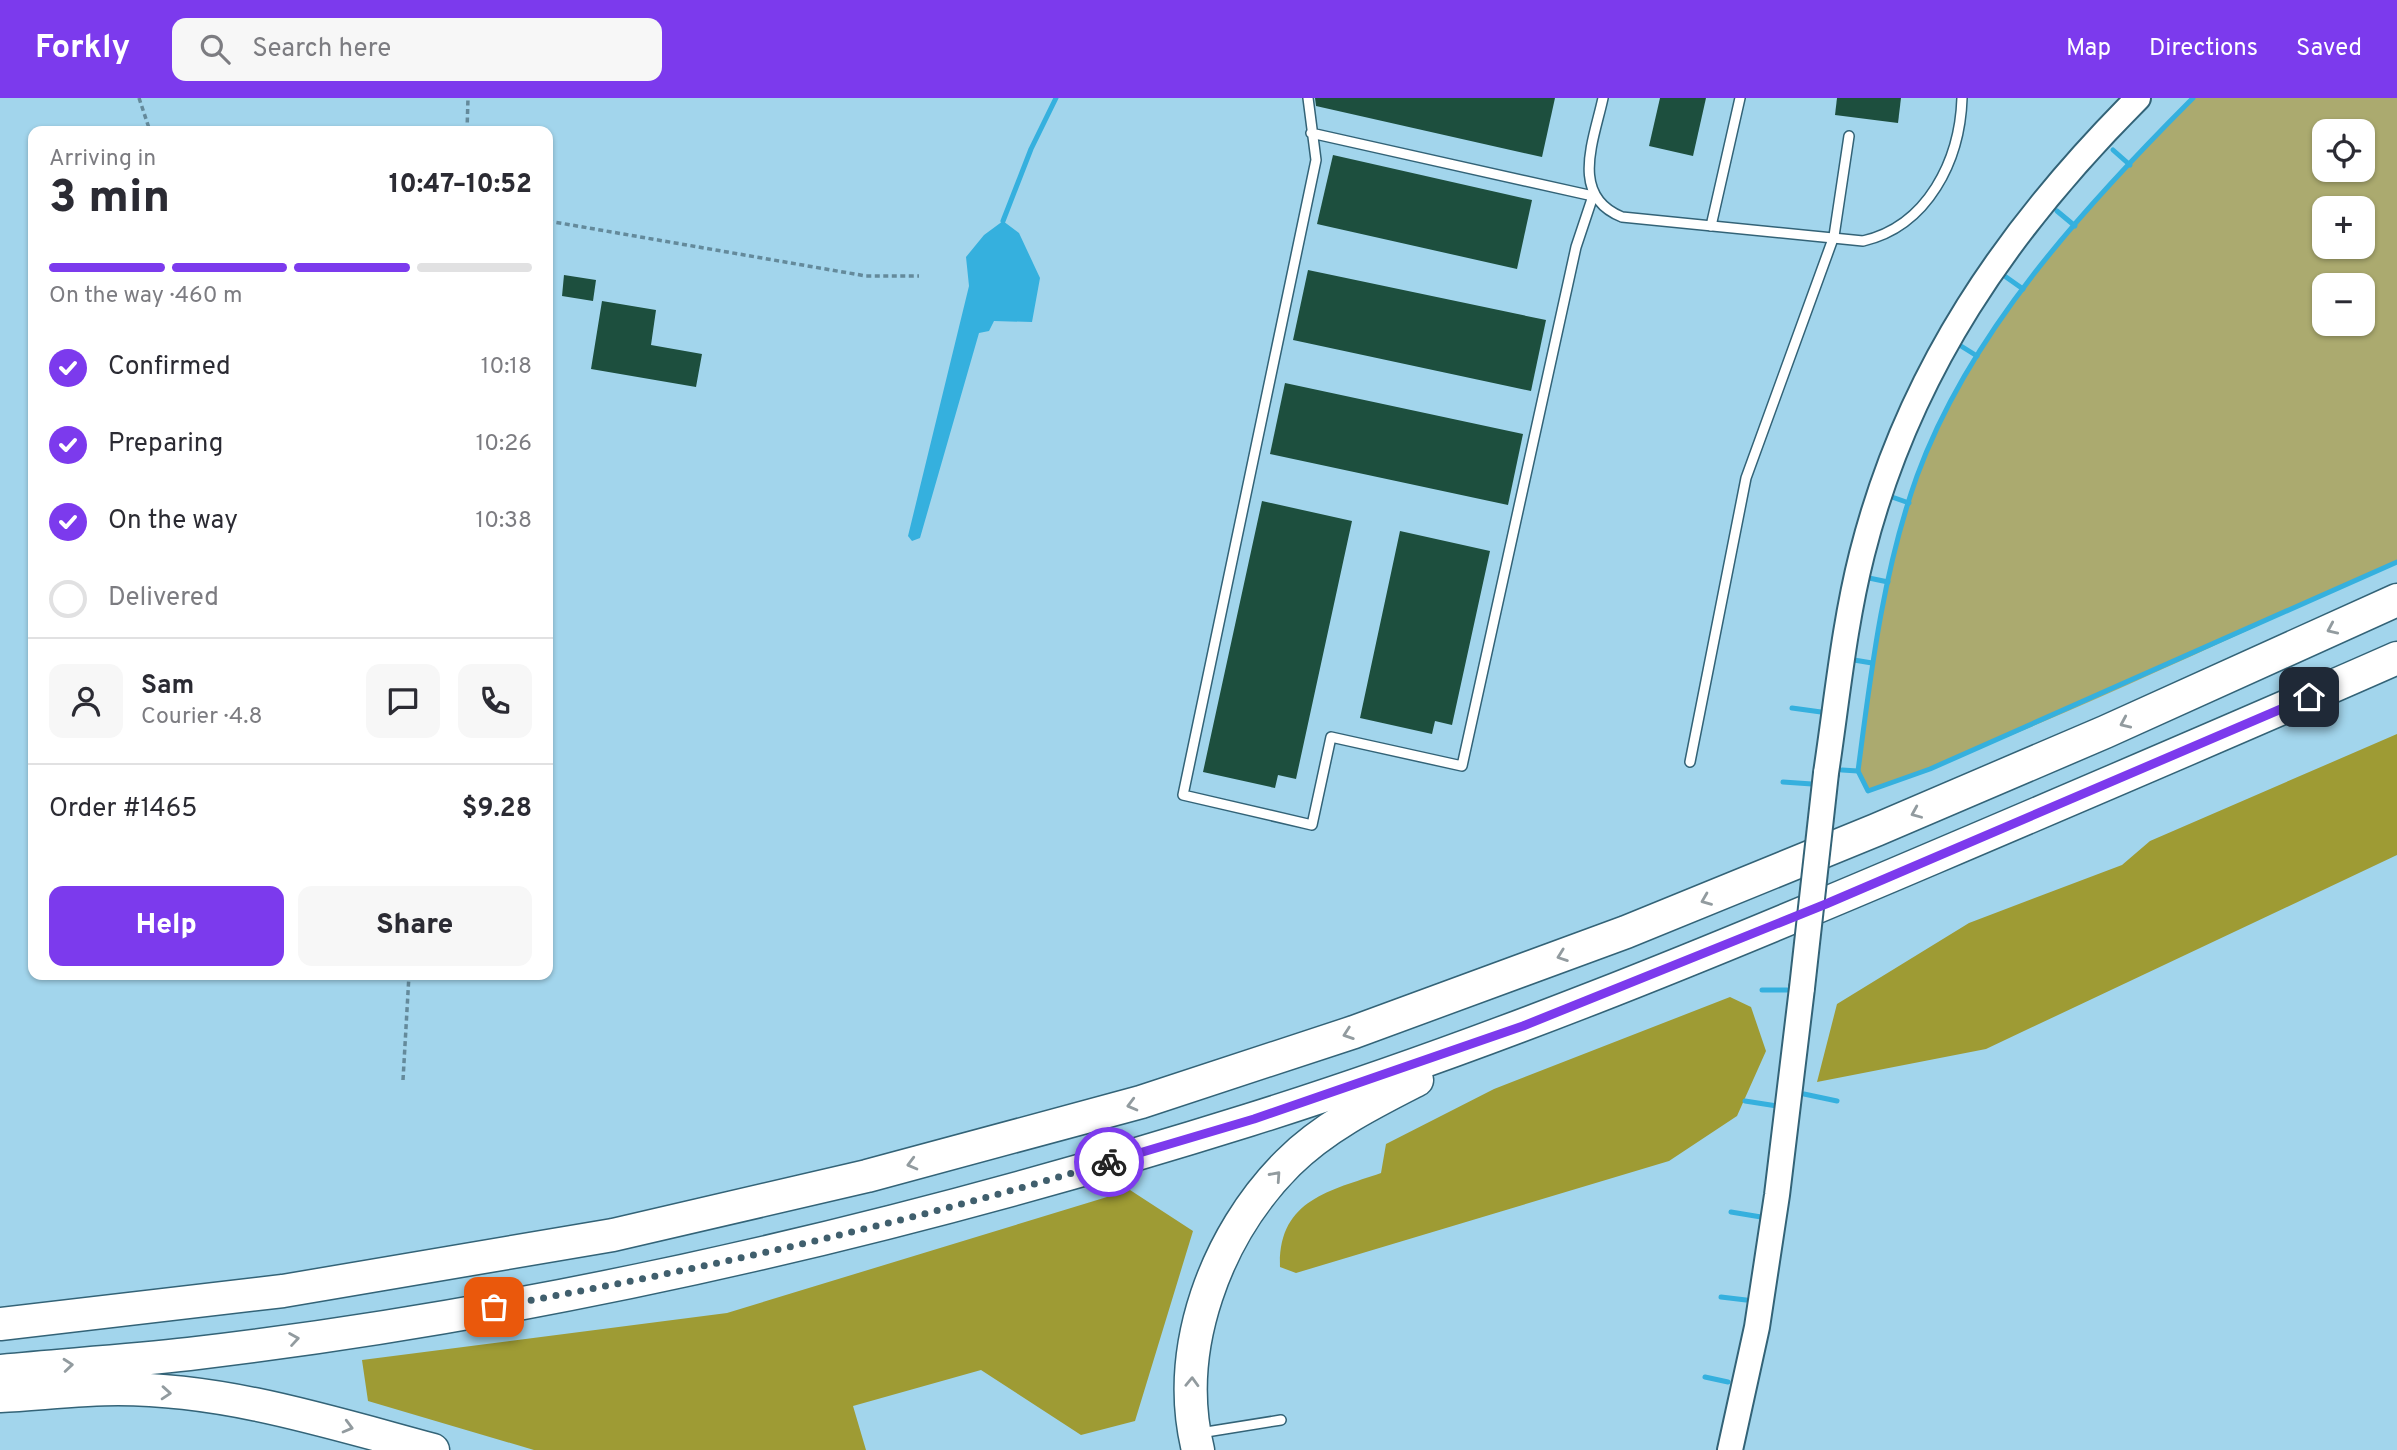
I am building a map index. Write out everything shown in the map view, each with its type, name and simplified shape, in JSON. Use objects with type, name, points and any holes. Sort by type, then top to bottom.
[{"type":"highway","points":[[0,1324],[283,1290],[613,1235],[867,1176],[1141,1102],[1354,1032],[1626,932],[2054,754],[2396,600]]},
{"type":"highway","points":[[0,1371],[188,1354],[289,1340],[624,1283],[943,1209],[1254,1119],[1523,1026],[1839,898],[2397,657]]},
{"type":"highway","points":[[1196,1442],[1191,1386],[1196,1338],[1205,1302],[1212,1279],[1233,1234],[1260,1194],[1289,1161],[1374,1101],[1523,1026]]},
{"type":"highway","points":[[0,1396],[118,1389],[202,1395],[282,1409],[433,1450]]},
{"type":"main road","points":[[1730,1450],[1757,1328],[1777,1195],[1826,773],[1846,636],[1862,555],[1887,470],[1912,408],[1947,339],[1997,261],[2031,215],[2138,98]]},
{"type":"lane","points":[[1308,98],[1316,160],[1183,794],[1312,825],[1331,737],[1462,766],[1576,247],[1593,196],[1588,166],[1603,98]]},
{"type":"lane","points":[[1711,226],[1740,98]]},
{"type":"lane","points":[[1311,133],[1593,196],[1609,212],[1622,217],[1834,236],[1863,241],[1883,236],[1904,225],[1920,208],[1953,152],[1961,122],[1962,98]]},
{"type":"lane","points":[[1690,762],[1746,478],[1834,236],[1849,136]]},
{"type":"lane","points":[[1196,1442],[1281,1420]]},
{"type":"path","points":[[139,98],[148,126]]},
{"type":"path","points":[[467,126],[468,98]]},
{"type":"path","points":[[553,222],[866,276],[919,276]]},
{"type":"path","points":[[403,1080],[409,980]]},
{"type":"shaded area","points":[[2193,98],[2397,98],[2397,562],[2069,711],[1868,791],[1858,771],[1868,696],[1895,548],[1917,476],[1939,423],[1999,322],[2035,273],[2112,182]]},
{"type":"shaded area","points":[[2397,734],[2397,855],[1986,1049],[1817,1082],[1837,1004],[1969,923],[2122,865],[2150,841]]},
{"type":"shaded area","points":[[1730,997],[1751,1007],[1766,1051],[1737,1116],[1669,1161],[1296,1273],[1280,1267],[1282,1244],[1297,1213],[1326,1193],[1381,1173],[1386,1144],[1494,1089]]},
{"type":"shaded area","points":[[1130,1190],[1193,1231],[1135,1421],[1081,1435],[981,1370],[853,1406],[866,1450],[534,1450],[368,1401],[362,1360],[727,1313]]},
{"type":"water","points":[[1003,221],[1019,233],[1040,278],[1032,322],[994,321],[989,331],[979,333],[920,538],[912,541],[908,536],[969,286],[966,257],[984,235]]},
{"type":"building","points":[[1315,98],[1555,98],[1542,157],[1316,106]]},
{"type":"building","points":[[1660,98],[1706,98],[1693,156],[1649,146]]},
{"type":"building","points":[[1837,98],[1901,98],[1898,123],[1835,115]]},
{"type":"building","points":[[1333,155],[1532,200],[1517,269],[1317,224]]},
{"type":"building","points":[[1308,270],[1546,320],[1531,391],[1293,340]]},
{"type":"building","points":[[564,275],[596,280],[593,301],[562,296]]},
{"type":"building","points":[[602,301],[656,310],[651,345],[702,354],[696,387],[591,369]]},
{"type":"building","points":[[1285,383],[1523,434],[1508,505],[1270,454]]},
{"type":"building","points":[[1262,501],[1352,521],[1296,779],[1278,775],[1275,788],[1203,772]]},
{"type":"building","points":[[1400,531],[1490,551],[1452,725],[1435,721],[1432,734],[1360,718]]},
{"type":"waterway","points":[[1003,221],[1031,149],[1056,98]]},
{"type":"waterway","points":[[2193,98],[2112,182],[2035,273],[1999,321],[1967,371],[1940,423],[1917,476],[1895,548],[1880,622],[1858,771],[1868,791],[1930,769],[2397,562]]},
{"type":"waterway","points":[[2113,150],[2130,165]]},
{"type":"waterway","points":[[2057,211],[2075,226]]},
{"type":"waterway","points":[[2006,277],[2023,289]]},
{"type":"waterway","points":[[1961,346],[1977,356]]},
{"type":"waterway","points":[[1892,497],[1909,503]]},
{"type":"waterway","points":[[1869,578],[1888,582]]},
{"type":"waterway","points":[[1854,660],[1872,663]]},
{"type":"waterway","points":[[1792,708],[1821,712]]},
{"type":"waterway","points":[[1842,770],[1858,771]]},
{"type":"waterway","points":[[1783,782],[1812,784]]},
{"type":"waterway","points":[[1762,990],[1787,990]]},
{"type":"waterway","points":[[1804,1094],[1837,1101]]},
{"type":"waterway","points":[[1745,1101],[1777,1106]]},
{"type":"waterway","points":[[1731,1212],[1761,1217]]},
{"type":"waterway","points":[[1721,1297],[1746,1300]]},
{"type":"waterway","points":[[1705,1377],[1728,1382]]},
{"type":"way so far","points":[[494,1307],[624,1283],[943,1209],[1109,1162]]},
{"type":"route","points":[[1109,1162],[1254,1119],[1523,1026],[1826,904],[2309,697]]}]
